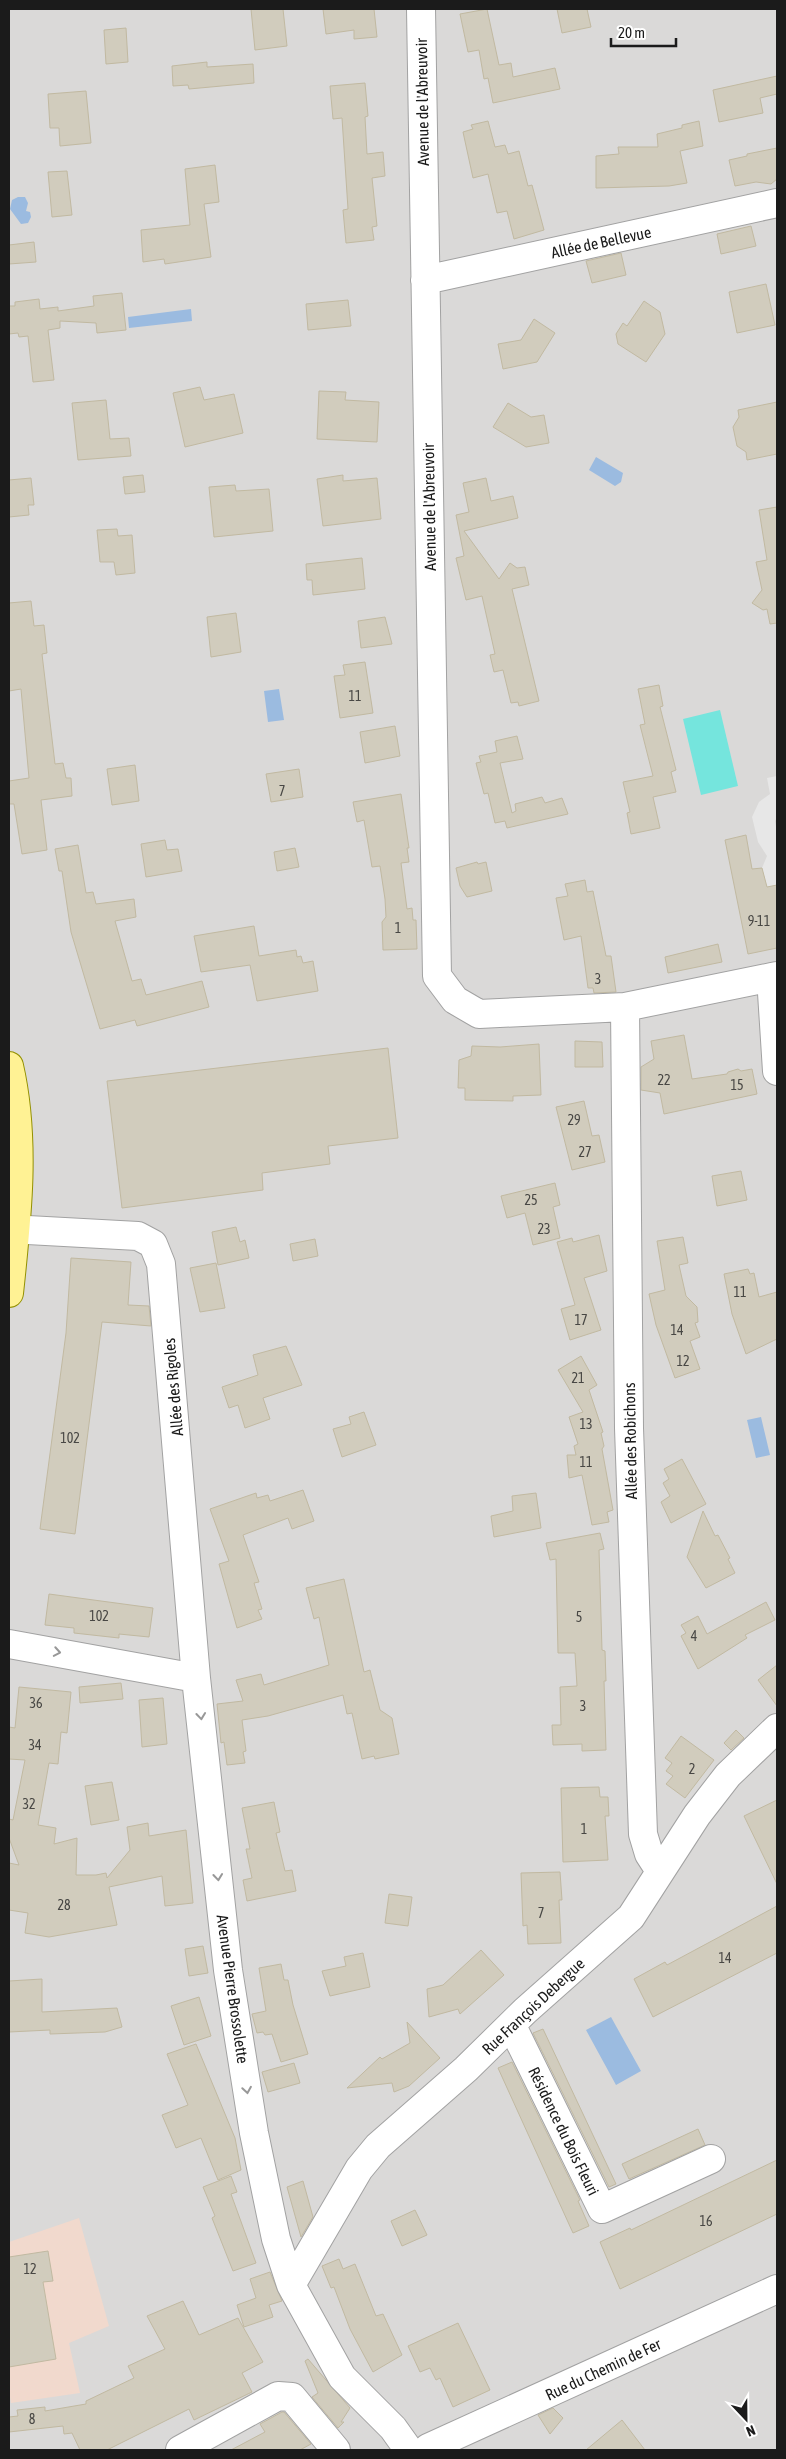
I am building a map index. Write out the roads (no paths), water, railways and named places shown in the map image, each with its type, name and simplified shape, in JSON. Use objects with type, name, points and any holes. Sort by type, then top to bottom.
[{"type":"main road","points":[[9,1066],[18,1144],[9,1293]]},
{"type":"street","name":"Avenue de l'Abreuvoir","points":[[421,9],[437,976],[455,1000],[479,1014],[625,1007]]},
{"type":"street","name":"Allée de Bellevue","points":[[425,280],[777,203]]},
{"type":"street","points":[[625,1007],[774,976],[777,1071]]},
{"type":"street","name":"Allée des Robichons","points":[[625,1007],[629,1428],[643,1834],[649,1854],[660,1871]]},
{"type":"street","name":"Allée des Rigoles","points":[[12,1229],[138,1236],[153,1244],[161,1264],[196,1678]]},
{"type":"street","points":[[9,1644],[196,1678]]},
{"type":"street","name":"Avenue Pierre Brossolette","points":[[196,1678],[228,1970],[264,2186],[276,2239],[292,2285],[342,2377],[393,2428],[418,2449]]},
{"type":"street","name":"Rue François Debergue","points":[[292,2285],[359,2169],[378,2146],[631,1917],[697,1815],[728,1775],[777,1728]]},
{"type":"street","name":"Résidence du Bois Fleuri","points":[[512,2026],[602,2210],[711,2159]]},
{"type":"street","name":"Rue du Chemin de Fer","points":[[418,2449],[777,2289]]},
{"type":"street","points":[[180,2450],[278,2396],[292,2397],[336,2450]]}]
